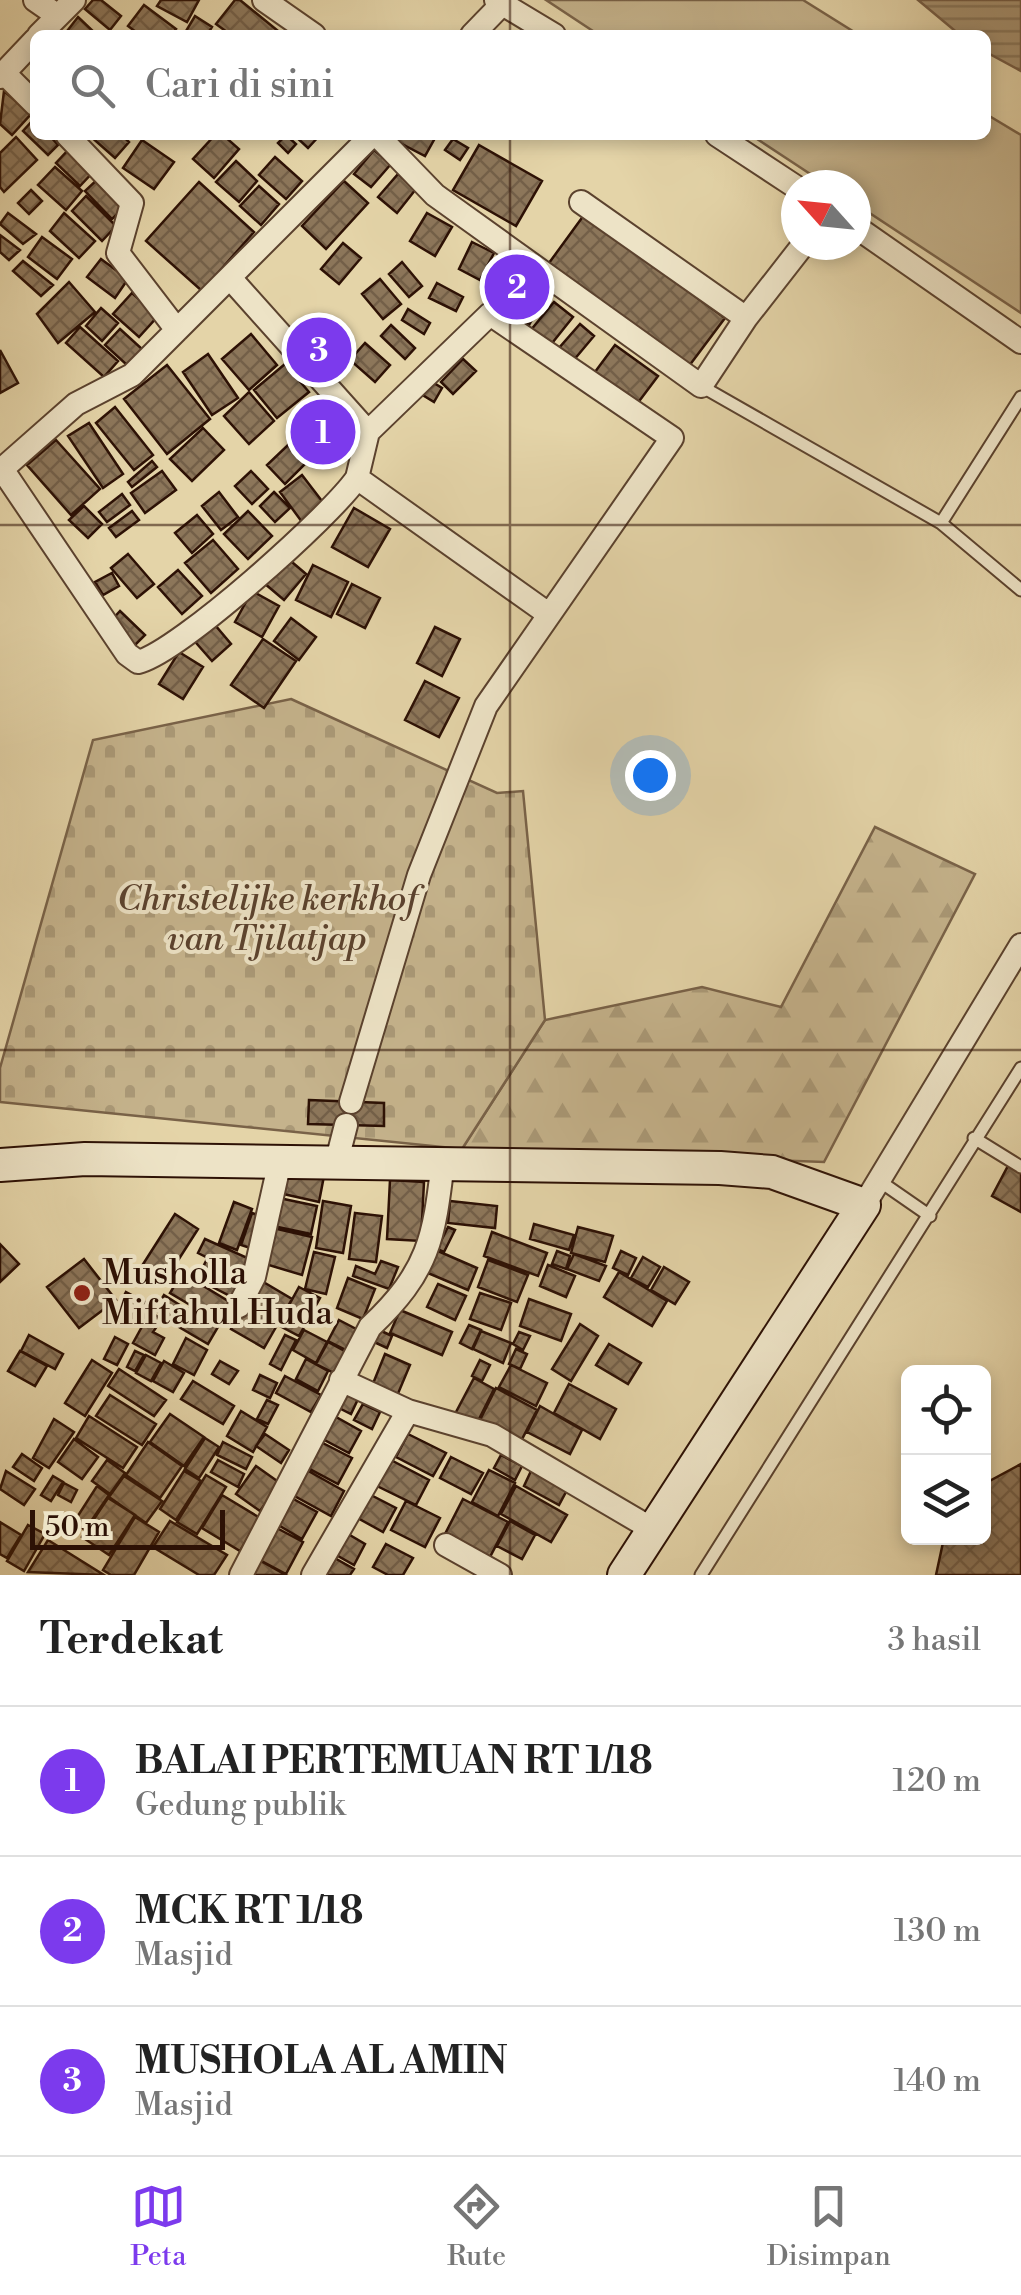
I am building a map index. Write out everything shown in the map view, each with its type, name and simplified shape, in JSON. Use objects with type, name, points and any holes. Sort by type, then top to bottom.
[{"type":"street","points":[[35,0],[66,8]]},
{"type":"street","points":[[264,0],[307,30]]},
{"type":"street","points":[[476,30],[500,2],[546,30]]},
{"type":"street","points":[[44,30],[66,8]]},
{"type":"street","points":[[30,45],[2,75],[30,100]]},
{"type":"street","points":[[72,140],[132,204],[118,254],[178,330]]},
{"type":"street","points":[[351,1102],[419,874],[486,706],[547,613],[672,441],[669,435],[490,314],[368,432],[357,478],[341,501],[270,567],[138,662],[127,654],[1,470],[76,404],[132,376],[369,140]]},
{"type":"street","points":[[379,140],[434,195],[701,386],[746,318],[791,260]]},
{"type":"street","points":[[725,140],[781,177]]},
{"type":"street","points":[[582,202],[746,318]]},
{"type":"street","points":[[871,237],[1021,342]]},
{"type":"street","points":[[230,279],[368,432]]},
{"type":"street","points":[[357,478],[547,613]]},
{"type":"street","points":[[624,1575],[871,1193],[1021,945]]},
{"type":"street","points":[[337,1160],[346,1125]]},
{"type":"street","points":[[0,1166],[85,1159],[443,1161],[772,1172],[871,1193]]},
{"type":"street","points":[[239,1306],[254,1277],[280,1161]]},
{"type":"street","points":[[241,1575],[370,1327],[401,1298],[434,1237],[443,1161]]},
{"type":"street","points":[[341,1380],[408,1411],[492,1435],[652,1530]]},
{"type":"street","points":[[313,1575],[408,1411]]},
{"type":"street","points":[[446,1545],[500,1575]]},
{"type":"lane","points":[[701,386],[941,523],[1021,590]]},
{"type":"lane","points":[[941,523],[1021,398]]},
{"type":"lane","points":[[701,1575],[1021,1068]]},
{"type":"lane","points":[[974,1138],[1021,1167]]},
{"type":"lane","points":[[871,1193],[930,1216]]},
{"type":"green space","points":[[546,0],[803,0],[851,30],[591,30]]},
{"type":"green space","points":[[991,117],[1021,135],[1021,313],[871,214],[871,170],[804,170],[759,140],[991,140]]},
{"type":"green space","name":"Christelijke kerkhof van Tjilatjap","points":[[291,699],[497,793],[523,791],[545,1020],[462,1149],[0,1102],[0,1068],[93,740]]},
{"type":"green space","points":[[875,827],[975,874],[824,1162],[462,1149],[545,1020],[702,987],[781,1007]]},
{"type":"shaded area","points":[[918,0],[1021,0],[1021,71],[991,55],[991,30],[954,30]]},
{"type":"building","points":[[93,0],[101,0],[121,16],[110,30],[85,9]]},
{"type":"building","points":[[161,0],[199,0],[187,22],[157,6]]},
{"type":"building","points":[[235,0],[240,0],[277,30],[224,30],[216,24]]},
{"type":"building","points":[[144,5],[176,29],[133,30],[128,26]]},
{"type":"building","points":[[195,16],[212,27],[210,30],[187,30]]},
{"type":"building","points":[[78,17],[92,30],[68,30]]},
{"type":"building","points":[[4,91],[30,115],[12,135],[0,124]]},
{"type":"building","points":[[16,137],[37,160],[4,192],[0,187],[0,153]]},
{"type":"building","points":[[32,140],[54,140],[58,145],[48,155]]},
{"type":"building","points":[[95,140],[127,140],[115,158]]},
{"type":"building","points":[[142,140],[174,162],[154,189],[123,168]]},
{"type":"building","points":[[210,140],[229,140],[239,149],[214,178],[193,159]]},
{"type":"building","points":[[292,140],[296,144],[288,153],[278,143]]},
{"type":"building","points":[[299,140],[315,140],[308,148]]},
{"type":"building","points":[[399,140],[434,140],[425,156]]},
{"type":"building","points":[[452,140],[468,148],[460,160],[445,150]]},
{"type":"building","points":[[479,145],[542,181],[516,226],[453,190]]},
{"type":"building","points":[[70,148],[94,171],[80,186],[56,163]]},
{"type":"building","points":[[374,150],[391,164],[371,187],[354,174]]},
{"type":"building","points":[[275,157],[302,181],[286,199],[259,175]]},
{"type":"building","points":[[236,161],[257,181],[239,202],[216,182]]},
{"type":"building","points":[[55,167],[82,191],[66,210],[38,185]]},
{"type":"building","points":[[398,174],[416,189],[397,213],[378,197]]},
{"type":"building","points":[[101,176],[128,204],[112,219],[85,191]]},
{"type":"building","points":[[344,181],[368,203],[326,249],[302,226]]},
{"type":"building","points":[[199,182],[254,232],[202,291],[146,241]]},
{"type":"building","points":[[259,186],[279,204],[261,225],[240,206]]},
{"type":"building","points":[[31,190],[42,201],[29,214],[18,203]]},
{"type":"building","points":[[86,196],[116,226],[102,241],[72,211]]},
{"type":"building","points":[[8,213],[36,234],[23,244],[0,224]]},
{"type":"building","points":[[64,213],[95,241],[79,258],[50,231]]},
{"type":"building","points":[[427,213],[452,227],[435,256],[410,241]]},
{"type":"building","points":[[584,215],[725,318],[689,366],[549,263]]},
{"type":"building","points":[[0,235],[20,250],[9,260],[0,252]]},
{"type":"building","points":[[42,237],[72,259],[57,279],[28,257]]},
{"type":"building","points":[[472,242],[494,253],[480,280],[459,269]]},
{"type":"building","points":[[343,243],[361,258],[339,284],[321,269]]},
{"type":"building","points":[[101,259],[128,279],[115,298],[87,277]]},
{"type":"building","points":[[23,261],[53,285],[41,296],[13,271]]},
{"type":"building","points":[[402,262],[422,286],[409,297],[389,274]]},
{"type":"building","points":[[515,277],[527,283],[520,298],[507,291]]},
{"type":"building","points":[[380,279],[401,304],[383,319],[362,294]]},
{"type":"building","points":[[69,282],[95,312],[58,343],[37,314]]},
{"type":"building","points":[[437,283],[463,297],[456,311],[429,298]]},
{"type":"building","points":[[132,293],[158,316],[139,337],[113,314]]},
{"type":"building","points":[[511,301],[535,314],[529,325],[505,313]]},
{"type":"building","points":[[554,302],[573,317],[549,347],[530,331]]},
{"type":"building","points":[[101,308],[118,323],[102,341],[86,326]]},
{"type":"building","points":[[408,309],[430,323],[424,334],[402,320]]},
{"type":"building","points":[[580,324],[594,336],[573,361],[559,348]]},
{"type":"building","points":[[391,325],[415,348],[405,359],[381,336]]},
{"type":"building","points":[[80,327],[118,361],[104,377],[66,343]]},
{"type":"building","points":[[120,329],[142,349],[127,365],[105,345]]},
{"type":"building","points":[[320,329],[339,350],[317,369],[299,349]]},
{"type":"building","points":[[251,334],[277,365],[249,390],[222,359]]},
{"type":"building","points":[[365,343],[390,365],[375,382],[350,360]]},
{"type":"building","points":[[615,345],[658,376],[634,408],[592,376]]},
{"type":"building","points":[[0,350],[18,383],[0,393]]},
{"type":"building","points":[[208,354],[238,398],[212,415],[183,372]]},
{"type":"building","points":[[463,359],[476,371],[453,394],[441,382]]},
{"type":"building","points":[[285,364],[309,392],[277,418],[254,390]]},
{"type":"building","points":[[167,365],[210,419],[167,454],[124,399]]},
{"type":"building","points":[[429,380],[442,388],[434,402],[421,394]]},
{"type":"building","points":[[249,392],[274,421],[249,444],[224,416]]},
{"type":"building","points":[[115,407],[153,455],[134,470],[96,423]]},
{"type":"building","points":[[333,412],[345,427],[313,454],[301,438]]},
{"type":"building","points":[[89,423],[123,474],[103,488],[68,436]]},
{"type":"building","points":[[203,428],[224,450],[192,481],[170,459]]},
{"type":"building","points":[[56,440],[100,489],[71,515],[27,465]]},
{"type":"building","points":[[288,445],[306,463],[285,484],[267,465]]},
{"type":"building","points":[[152,461],[157,467],[132,487],[128,482]]},
{"type":"building","points":[[162,471],[176,490],[145,513],[131,493]]},
{"type":"building","points":[[251,471],[268,489],[252,504],[235,486]]},
{"type":"building","points":[[302,475],[325,505],[302,522],[280,492]]},
{"type":"building","points":[[219,492],[238,517],[221,530],[202,506]]},
{"type":"building","points":[[274,492],[290,508],[275,522],[260,506]]},
{"type":"building","points":[[122,494],[130,505],[107,522],[99,512]]},
{"type":"building","points":[[84,506],[102,524],[88,538],[69,520]]},
{"type":"building","points":[[354,508],[390,529],[368,567],[332,547]]},
{"type":"building","points":[[132,511],[139,520],[116,537],[109,528]]},
{"type":"building","points":[[248,511],[272,536],[248,559],[224,534]]},
{"type":"building","points":[[197,515],[213,534],[192,553],[175,533]]},
{"type":"building","points":[[213,540],[238,569],[211,593],[185,563]]},
{"type":"building","points":[[128,554],[154,584],[137,598],[111,568]]},
{"type":"building","points":[[286,557],[306,574],[284,600],[264,583]]},
{"type":"building","points":[[313,565],[348,582],[331,617],[296,600]]},
{"type":"building","points":[[178,570],[202,596],[182,614],[158,587]]},
{"type":"building","points":[[112,573],[119,586],[103,595],[95,582]]},
{"type":"building","points":[[352,584],[380,598],[365,628],[337,614]]},
{"type":"building","points":[[252,591],[279,606],[262,637],[235,622]]},
{"type":"building","points":[[120,611],[145,635],[133,647],[109,623]]},
{"type":"building","points":[[291,618],[316,637],[299,660],[274,641]]},
{"type":"building","points":[[210,619],[231,644],[212,661],[190,636]]},
{"type":"building","points":[[435,627],[460,639],[442,676],[417,663]]},
{"type":"building","points":[[263,639],[296,661],[264,708],[231,685]]},
{"type":"building","points":[[179,652],[203,667],[183,699],[159,684]]},
{"type":"building","points":[[425,681],[459,698],[439,737],[405,720]]},
{"type":"building","points":[[309,1100],[384,1103],[384,1126],[308,1124]]},
{"type":"building","points":[[1009,1164],[1021,1170],[1021,1212],[992,1196]]},
{"type":"building","points":[[285,1167],[324,1176],[319,1202],[279,1193]]},
{"type":"building","points":[[390,1180],[424,1182],[421,1241],[387,1239]]},
{"type":"building","points":[[279,1198],[317,1206],[311,1234],[273,1226]]},
{"type":"building","points":[[323,1201],[351,1206],[343,1253],[316,1248]]},
{"type":"building","points":[[450,1201],[497,1206],[495,1228],[448,1223]]},
{"type":"building","points":[[234,1202],[252,1209],[237,1250],[219,1243]]},
{"type":"building","points":[[252,1213],[264,1217],[253,1249],[241,1245]]},
{"type":"building","points":[[355,1213],[382,1216],[376,1262],[349,1259]]},
{"type":"building","points":[[175,1214],[198,1229],[163,1284],[140,1269]]},
{"type":"building","points":[[534,1224],[574,1235],[569,1250],[530,1239]]},
{"type":"building","points":[[448,1227],[455,1230],[444,1252],[437,1249]]},
{"type":"building","points":[[578,1227],[613,1236],[605,1262],[571,1253]]},
{"type":"building","points":[[273,1228],[312,1237],[302,1275],[262,1263]]},
{"type":"building","points":[[492,1232],[547,1253],[538,1276],[484,1256]]},
{"type":"building","points":[[205,1239],[252,1260],[244,1276],[198,1253]]},
{"type":"building","points":[[0,1244],[19,1264],[0,1282]]},
{"type":"building","points":[[431,1248],[477,1268],[468,1290],[421,1270]]},
{"type":"building","points":[[557,1251],[570,1256],[566,1269],[552,1264]]},
{"type":"building","points":[[621,1251],[636,1258],[628,1275],[613,1268]]},
{"type":"building","points":[[314,1252],[335,1257],[326,1294],[305,1289]]},
{"type":"building","points":[[574,1254],[606,1266],[599,1281],[567,1269]]},
{"type":"building","points":[[643,1257],[660,1267],[648,1287],[631,1278]]},
{"type":"building","name":"Musholla Miftahul Huda","points":[[84,1259],[116,1300],[79,1328],[47,1287]]},
{"type":"building","points":[[207,1259],[244,1278],[234,1298],[197,1279]]},
{"type":"building","points":[[488,1260],[528,1275],[517,1302],[478,1287]]},
{"type":"building","points":[[381,1261],[398,1267],[389,1289],[353,1276],[356,1266],[375,1274]]},
{"type":"building","points":[[548,1265],[575,1276],[566,1297],[540,1286]]},
{"type":"building","points":[[664,1267],[689,1282],[675,1304],[651,1290]]},
{"type":"building","points":[[619,1272],[667,1301],[652,1326],[604,1297]]},
{"type":"building","points":[[182,1273],[233,1304],[221,1323],[170,1293]]},
{"type":"building","points":[[348,1278],[375,1289],[363,1319],[337,1308]]},
{"type":"building","points":[[260,1280],[292,1299],[264,1348],[231,1329]]},
{"type":"building","points":[[438,1284],[466,1296],[455,1320],[427,1307]]},
{"type":"building","points":[[299,1287],[320,1298],[299,1336],[278,1325]]},
{"type":"building","points":[[126,1292],[151,1305],[139,1326],[115,1313]]},
{"type":"building","points":[[480,1293],[511,1303],[501,1330],[470,1319]]},
{"type":"building","points":[[164,1295],[186,1309],[178,1324],[155,1310]]},
{"type":"building","points":[[529,1299],[571,1314],[561,1341],[520,1326]]},
{"type":"building","points":[[189,1309],[218,1327],[208,1344],[179,1327]]},
{"type":"building","points":[[400,1310],[452,1332],[442,1355],[390,1333]]},
{"type":"building","points":[[155,1315],[162,1319],[153,1332],[164,1338],[155,1355],[133,1343],[144,1323],[149,1326]]},
{"type":"building","points":[[339,1320],[360,1331],[350,1352],[328,1341]]},
{"type":"building","points":[[580,1324],[598,1336],[571,1381],[552,1369]]},
{"type":"building","points":[[469,1325],[481,1330],[472,1349],[460,1343]]},
{"type":"building","points":[[377,1329],[392,1336],[387,1348],[372,1341]]},
{"type":"building","points":[[304,1330],[327,1342],[316,1363],[293,1350]]},
{"type":"building","points":[[481,1331],[511,1343],[503,1363],[473,1349]]},
{"type":"building","points":[[519,1332],[530,1336],[523,1350],[513,1344]]},
{"type":"building","points":[[29,1335],[63,1354],[55,1369],[21,1351]]},
{"type":"building","points":[[285,1335],[296,1340],[281,1370],[270,1364]]},
{"type":"building","points":[[115,1337],[128,1344],[117,1365],[104,1359]]},
{"type":"building","points":[[186,1338],[207,1350],[194,1375],[173,1364]]},
{"type":"building","points":[[328,1342],[350,1354],[338,1375],[316,1364]]},
{"type":"building","points":[[609,1344],[641,1363],[628,1384],[596,1365]]},
{"type":"building","points":[[516,1349],[527,1354],[520,1369],[509,1364]]},
{"type":"building","points":[[20,1351],[47,1366],[35,1386],[8,1371]]},
{"type":"building","points":[[135,1351],[144,1355],[135,1371],[127,1367]]},
{"type":"building","points":[[385,1354],[410,1365],[397,1396],[372,1386]]},
{"type":"building","points":[[146,1355],[161,1363],[151,1381],[136,1373]]},
{"type":"building","points":[[306,1359],[328,1371],[318,1391],[296,1379]]},
{"type":"building","points":[[92,1360],[112,1373],[85,1416],[65,1403]]},
{"type":"building","points":[[480,1360],[490,1365],[482,1381],[472,1376]]},
{"type":"building","points":[[164,1361],[184,1373],[173,1392],[153,1381]]},
{"type":"building","points":[[220,1361],[238,1371],[229,1384],[212,1374]]},
{"type":"building","points":[[511,1365],[547,1383],[536,1406],[499,1387]]},
{"type":"building","points":[[119,1369],[166,1400],[154,1416],[108,1386]]},
{"type":"building","points":[[260,1375],[277,1383],[270,1398],[253,1390]]},
{"type":"building","points":[[285,1376],[321,1395],[311,1412],[276,1393]]},
{"type":"building","points":[[474,1378],[494,1389],[476,1425],[455,1414]]},
{"type":"building","points":[[193,1381],[234,1406],[223,1424],[181,1399]]},
{"type":"building","points":[[569,1384],[616,1409],[600,1439],[554,1413]]},
{"type":"building","points":[[496,1388],[537,1410],[519,1445],[478,1424]]},
{"type":"building","points":[[342,1391],[358,1399],[351,1414],[335,1406]]},
{"type":"building","points":[[110,1395],[156,1424],[142,1445],[96,1416]]},
{"type":"building","points":[[267,1400],[278,1405],[268,1424],[257,1419]]},
{"type":"building","points":[[363,1404],[380,1412],[372,1429],[354,1420]]},
{"type":"building","points":[[540,1406],[582,1430],[570,1454],[527,1432]]},
{"type":"building","points":[[241,1411],[267,1427],[253,1452],[227,1436]]},
{"type":"building","points":[[329,1413],[361,1431],[349,1453],[317,1436]]},
{"type":"building","points":[[170,1414],[204,1437],[184,1466],[150,1442]]},
{"type":"building","points":[[89,1416],[137,1447],[123,1468],[76,1438]]},
{"type":"building","points":[[54,1419],[74,1432],[49,1468],[33,1458]]},
{"type":"building","points":[[265,1434],[289,1450],[281,1463],[256,1446]]},
{"type":"building","points":[[408,1434],[446,1453],[433,1476],[396,1457]]},
{"type":"building","points":[[205,1438],[219,1447],[199,1478],[185,1469]]},
{"type":"building","points":[[74,1439],[98,1457],[82,1479],[58,1462]]},
{"type":"building","points":[[315,1439],[352,1458],[338,1484],[308,1468]]},
{"type":"building","points":[[148,1442],[182,1466],[160,1498],[126,1475]]},
{"type":"building","points":[[223,1442],[252,1457],[246,1469],[217,1455]]},
{"type":"building","points":[[22,1454],[42,1468],[34,1481],[13,1467]]},
{"type":"building","points":[[501,1455],[522,1466],[515,1480],[494,1468]]},
{"type":"building","points":[[451,1457],[483,1473],[471,1494],[440,1478]]},
{"type":"building","points":[[389,1459],[429,1480],[416,1505],[375,1485]]},
{"type":"building","points":[[107,1460],[125,1473],[110,1494],[92,1481]]},
{"type":"building","points":[[218,1460],[244,1474],[238,1487],[211,1472]]},
{"type":"building","points":[[1021,1464],[1021,1575],[936,1575],[942,1545],[991,1545],[991,1480]]},
{"type":"building","points":[[256,1466],[280,1483],[260,1511],[236,1494]]},
{"type":"building","points":[[303,1468],[344,1491],[331,1516],[289,1493]]},
{"type":"building","points":[[489,1470],[515,1483],[498,1516],[472,1502]]},
{"type":"building","points":[[6,1471],[35,1489],[24,1505],[0,1489]]},
{"type":"building","points":[[184,1471],[201,1481],[176,1520],[160,1509]]},
{"type":"building","points":[[531,1471],[567,1490],[559,1505],[524,1486]]},
{"type":"building","points":[[206,1475],[226,1487],[197,1534],[177,1522]]},
{"type":"building","points":[[53,1476],[63,1482],[51,1501],[41,1495]]},
{"type":"building","points":[[124,1476],[162,1501],[146,1523],[109,1497]]},
{"type":"building","points":[[64,1483],[77,1490],[71,1502],[58,1495]]},
{"type":"building","points":[[97,1486],[109,1495],[85,1530],[74,1522]]},
{"type":"building","points":[[516,1486],[567,1515],[551,1542],[501,1514]]},
{"type":"building","points":[[367,1493],[396,1508],[383,1532],[354,1516]]},
{"type":"building","points":[[222,1495],[260,1518],[240,1551],[202,1528]]},
{"type":"building","points":[[288,1496],[317,1512],[302,1539],[273,1522]]},
{"type":"building","points":[[108,1498],[135,1515],[109,1555],[82,1537]]},
{"type":"building","points":[[463,1499],[508,1522],[490,1557],[445,1534]]},
{"type":"building","points":[[406,1501],[440,1518],[425,1547],[391,1530]]},
{"type":"building","points":[[135,1517],[159,1532],[134,1575],[111,1575],[103,1570]]},
{"type":"building","points":[[170,1521],[227,1555],[214,1575],[199,1575],[153,1547]]},
{"type":"building","points":[[510,1521],[535,1535],[522,1559],[497,1546]]},
{"type":"building","points":[[0,1522],[21,1535],[7,1558],[0,1554]]},
{"type":"building","points":[[28,1525],[45,1534],[24,1571],[7,1561]]},
{"type":"building","points":[[273,1526],[303,1542],[286,1574],[256,1558]]},
{"type":"building","points":[[343,1531],[365,1544],[354,1565],[331,1552]]},
{"type":"building","points":[[48,1540],[104,1575],[28,1572]]},
{"type":"building","points":[[386,1544],[413,1558],[403,1575],[388,1575],[373,1567]]},
{"type":"building","points":[[331,1556],[354,1569],[350,1575],[320,1575]]},
{"type":"building","points":[[259,1560],[286,1575],[251,1575]]},
{"type":"place","name":"MCK RT 1/18","points":[[517,287]]},
{"type":"place","name":"MUSHOLA AL AMIN","points":[[319,350]]},
{"type":"place","name":"BALAI PERTEMUAN RT 1/18","points":[[323,432]]},
{"type":"place","name":"Musholla Miftahul Huda","points":[[82,1293]]}]
